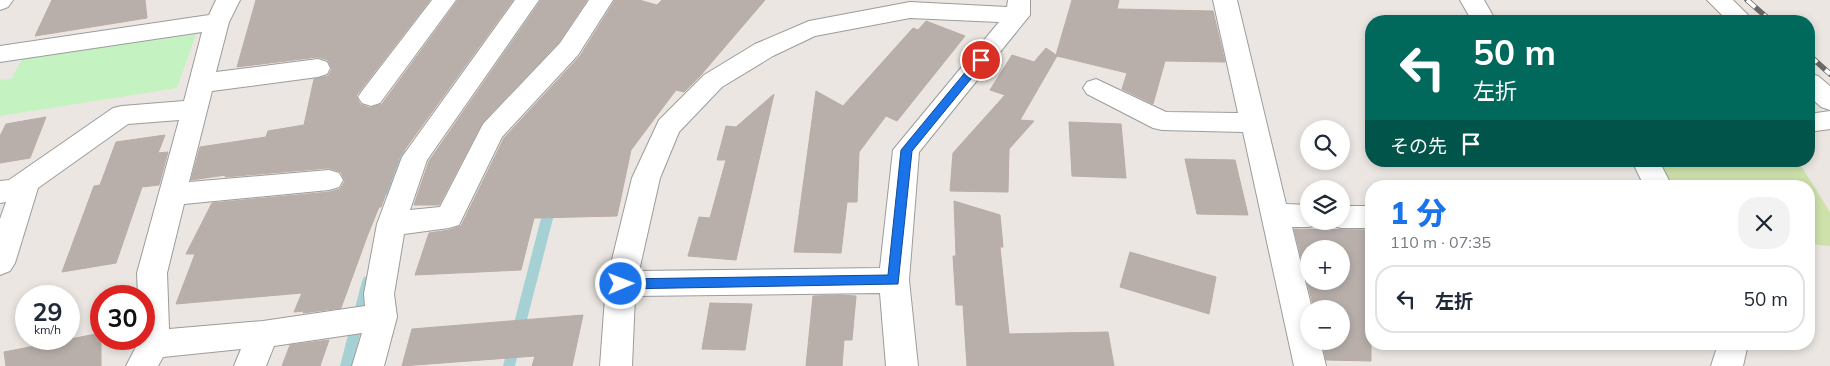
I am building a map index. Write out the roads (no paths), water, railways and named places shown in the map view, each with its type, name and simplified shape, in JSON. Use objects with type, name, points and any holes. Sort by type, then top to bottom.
[{"type":"street","points":[[371,97],[444,0]]},
{"type":"street","points":[[368,366],[365,319],[379,294],[392,224],[415,157],[527,0]]},
{"type":"street","points":[[392,224],[449,217],[492,131],[569,49],[601,0]]},
{"type":"street","points":[[1225,0],[1310,366]]},
{"type":"street","points":[[1472,0],[1481,15]]},
{"type":"street","points":[[1719,0],[1735,15]]},
{"type":"street","points":[[902,366],[894,280],[906,150],[1018,8]]},
{"type":"street","points":[[616,366],[621,284],[646,178],[668,127],[713,81],[764,50],[809,29],[910,10],[1018,8]]},
{"type":"street","points":[[0,54],[222,11],[152,273],[148,355],[262,334],[365,319]]},
{"type":"street","points":[[0,192],[15,190],[122,115],[318,68]]},
{"type":"street","points":[[1815,87],[1830,101]]},
{"type":"street","points":[[1096,88],[1162,121],[1253,123]]},
{"type":"street","points":[[1815,122],[1830,120]]},
{"type":"street","points":[[1648,167],[1655,180]]},
{"type":"street","points":[[173,194],[330,180]]},
{"type":"street","points":[[0,263],[26,182]]},
{"type":"street","points":[[1275,214],[1300,215]]},
{"type":"street","points":[[1350,217],[1365,218]]},
{"type":"street","points":[[621,284],[894,280]]},
{"type":"street","points":[[250,366],[262,334]]},
{"type":"street","points":[[1727,366],[1731,350]]},
{"type":"waterway","points":[[390,192],[396,169],[408,153]]},
{"type":"waterway","points":[[509,366],[551,203]]},
{"type":"waterway","points":[[346,366],[368,281]]},
{"type":"railway","points":[[1747,0],[1764,15]]},
{"type":"railway","points":[[1815,60],[1830,74]]}]
